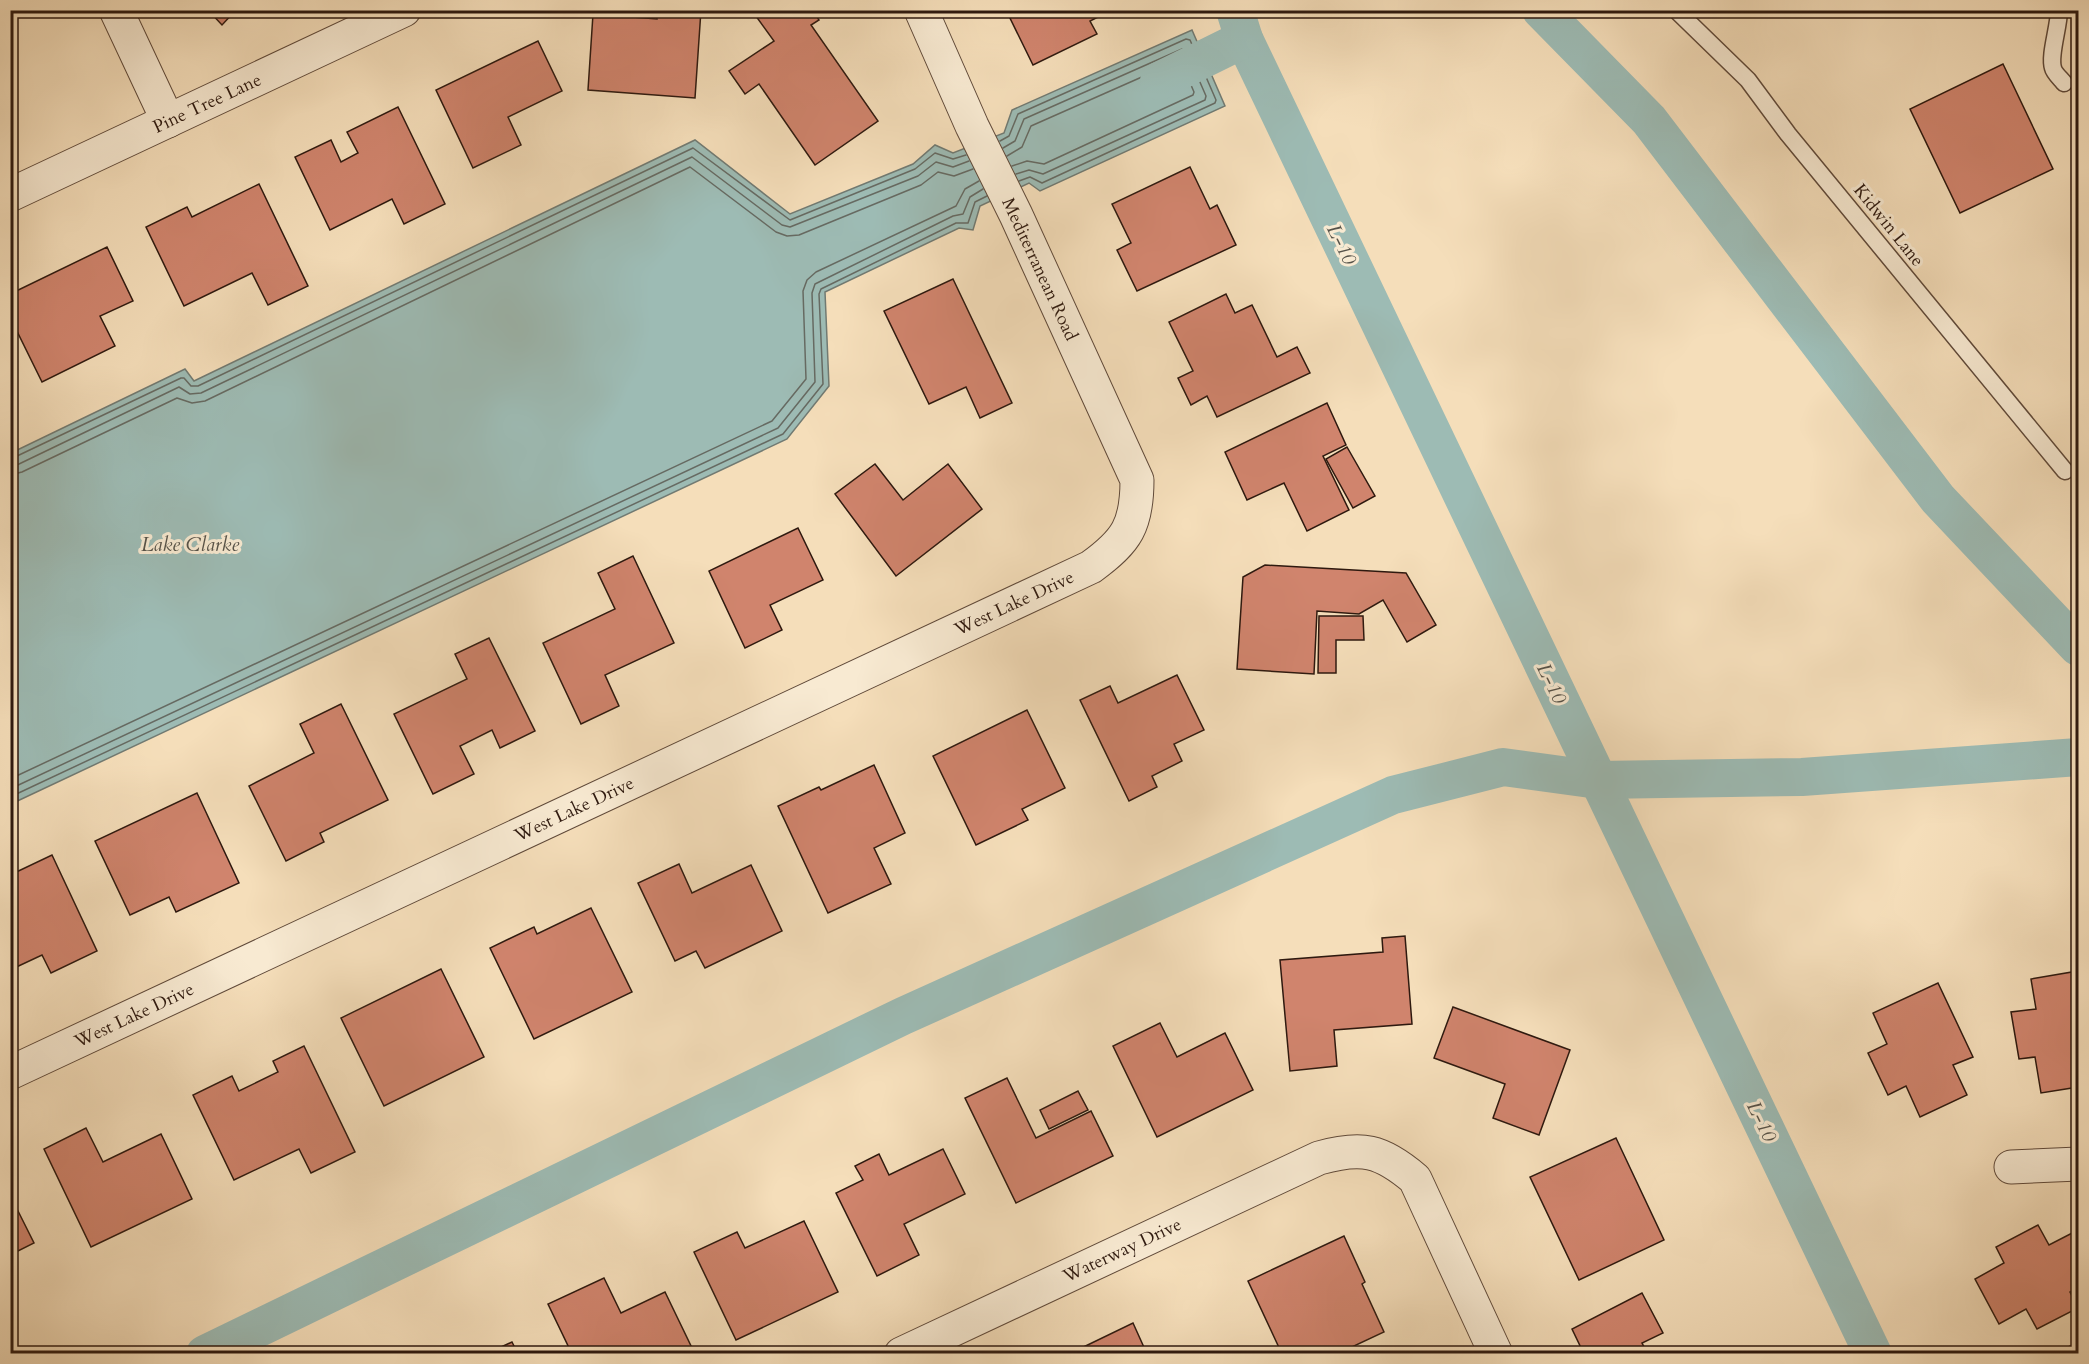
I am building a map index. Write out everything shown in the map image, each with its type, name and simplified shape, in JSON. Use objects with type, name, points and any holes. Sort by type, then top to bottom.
[{"type":"street","points":[[116,10],[168,121]]},
{"type":"street","name":"Pine Tree Lane","points":[[10,195],[404,10]]},
{"type":"street","name":"Mediterranean Road","points":[[921,10],[972,126],[1016,215],[1137,480],[1137,506],[1128,531]]},
{"type":"street","name":"West Lake Drive","points":[[10,1073],[1091,567],[1112,551],[1128,531]]},
{"type":"street","name":"Waterway Drive","points":[[901,1353],[953,1343],[1318,1158],[1345,1151],[1371,1153],[1395,1162],[1415,1179],[1496,1353]]},
{"type":"street","points":[[2011,1167],[2079,1164]]},
{"type":"lane","name":"Kidwin Lane","points":[[1676,10],[1748,81],[1801,150],[2065,471]]},
{"type":"lane","points":[[2059,10],[2058,33],[2052,55],[2053,69],[2064,83]]},
{"type":"water","name":"Lake Clarke","points":[[1192,30],[1225,106],[1040,191],[1029,183],[980,206],[973,230],[959,228],[825,292],[829,386],[787,439],[11,804],[11,453],[185,369],[194,381],[695,140],[790,214],[913,164],[935,145],[953,153],[1004,133],[1012,110]]},
{"type":"building","points":[[208,10],[236,10],[222,25]]},
{"type":"building","points":[[657,10],[701,10],[695,98],[588,90],[593,14],[657,19]]},
{"type":"building","points":[[755,10],[813,10],[819,20],[811,25],[878,121],[815,165],[759,84],[745,94],[729,71],[774,41],[753,12]]},
{"type":"building","points":[[1006,10],[1112,10],[1090,21],[1097,34],[1033,65]]},
{"type":"building","points":[[538,41],[562,91],[508,117],[521,145],[473,168],[436,90]]},
{"type":"building","points":[[2003,64],[2053,169],[1960,213],[1910,109]]},
{"type":"building","points":[[398,107],[445,204],[404,224],[392,199],[330,230],[295,157],[331,140],[341,162],[358,153],[347,132]]},
{"type":"building","points":[[1190,167],[1210,209],[1217,205],[1236,245],[1137,291],[1117,250],[1131,243],[1112,204]]},
{"type":"building","points":[[259,184],[308,286],[268,305],[252,273],[184,306],[146,227],[187,207],[192,217]]},
{"type":"building","points":[[107,247],[133,301],[100,316],[115,346],[42,382],[10,317],[10,294]]},
{"type":"building","points":[[953,279],[1012,403],[980,418],[966,387],[929,404],[884,311]]},
{"type":"building","points":[[1226,294],[1235,313],[1252,305],[1277,357],[1297,347],[1310,373],[1217,417],[1207,396],[1191,405],[1178,378],[1193,371],[1169,322]]},
{"type":"building","points":[[1327,403],[1346,445],[1323,456],[1349,510],[1307,531],[1284,483],[1247,500],[1225,452]]},
{"type":"building","points":[[1347,447],[1375,496],[1353,508],[1326,459]]},
{"type":"building","points":[[875,464],[903,500],[948,464],[982,509],[896,576],[835,494]]},
{"type":"building","points":[[798,528],[823,580],[770,605],[782,630],[745,648],[709,571]]},
{"type":"building","points":[[633,556],[674,643],[605,675],[619,706],[581,724],[543,643],[615,609],[598,573]]},
{"type":"building","points":[[1265,565],[1406,573],[1436,625],[1407,642],[1383,600],[1359,614],[1317,611],[1314,674],[1237,669],[1243,577]]},
{"type":"building","points":[[1319,616],[1363,616],[1364,640],[1336,640],[1336,673],[1318,673]]},
{"type":"building","points":[[489,638],[535,731],[500,748],[492,730],[460,746],[474,774],[433,794],[394,714],[467,679],[455,654]]},
{"type":"building","points":[[1177,675],[1204,730],[1174,744],[1182,761],[1152,776],[1157,787],[1129,801],[1080,700],[1110,686],[1118,703]]},
{"type":"building","points":[[341,704],[388,800],[320,833],[324,842],[286,861],[249,786],[314,753],[300,724]]},
{"type":"building","points":[[1027,710],[1065,788],[1022,809],[1028,820],[976,845],[933,756]]},
{"type":"building","points":[[874,765],[905,833],[874,848],[891,884],[828,913],[778,806],[819,787],[821,790]]},
{"type":"building","points":[[197,793],[239,883],[176,912],[169,897],[130,915],[95,841]]},
{"type":"building","points":[[52,855],[97,951],[51,973],[42,955],[10,970],[10,875]]},
{"type":"building","points":[[679,864],[692,893],[751,865],[782,931],[705,968],[696,951],[675,961],[638,883]]},
{"type":"building","points":[[591,908],[632,992],[534,1039],[490,948],[534,927],[537,934]]},
{"type":"building","points":[[1405,936],[1412,1024],[1334,1030],[1337,1066],[1290,1071],[1280,960],[1383,952],[1382,938]]},
{"type":"building","points":[[441,969],[484,1057],[384,1106],[341,1018]]},
{"type":"building","points":[[2078,971],[2078,1087],[2041,1093],[2035,1057],[2019,1059],[2011,1012],[2036,1009],[2031,979]]},
{"type":"building","points":[[1938,983],[1973,1057],[1953,1065],[1967,1095],[1920,1117],[1906,1086],[1888,1095],[1868,1053],[1887,1044],[1873,1013]]},
{"type":"building","points":[[1453,1007],[1570,1050],[1539,1135],[1493,1118],[1505,1084],[1434,1058]]},
{"type":"building","points":[[1160,1023],[1177,1057],[1225,1033],[1253,1090],[1157,1137],[1113,1046]]},
{"type":"building","points":[[304,1046],[355,1152],[311,1173],[299,1149],[234,1180],[193,1095],[232,1076],[239,1091],[278,1072],[273,1061]]},
{"type":"building","points":[[1007,1078],[1036,1138],[1091,1111],[1113,1156],[1016,1203],[965,1098]]},
{"type":"building","points":[[1078,1091],[1088,1110],[1049,1129],[1040,1110]]},
{"type":"building","points":[[86,1128],[103,1162],[161,1134],[192,1199],[91,1247],[44,1149]]},
{"type":"building","points":[[1616,1138],[1664,1240],[1579,1280],[1530,1177]]},
{"type":"building","points":[[943,1149],[965,1194],[904,1224],[919,1255],[877,1276],[836,1193],[863,1180],[855,1166],[879,1154],[889,1175]]},
{"type":"building","points":[[10,1195],[34,1243],[10,1255]]},
{"type":"building","points":[[804,1221],[838,1292],[736,1340],[694,1252],[737,1232],[745,1248]]},
{"type":"building","points":[[2038,1225],[2049,1245],[2078,1230],[2078,1287],[2070,1292],[2078,1308],[2037,1329],[2026,1309],[1999,1324],[1975,1279],[2004,1263],[1996,1247]]},
{"type":"building","points":[[1344,1236],[1365,1282],[1362,1284],[1384,1332],[1337,1354],[1282,1354],[1248,1281]]},
{"type":"building","points":[[604,1278],[621,1313],[665,1292],[692,1348],[680,1354],[572,1354],[548,1304]]},
{"type":"building","points":[[1642,1293],[1663,1333],[1642,1343],[1648,1354],[1584,1354],[1572,1329]]},
{"type":"building","points":[[1133,1323],[1147,1354],[1069,1354]]},
{"type":"building","points":[[512,1342],[518,1354],[486,1354]]},
{"type":"building","points":[[2078,1342],[2078,1354],[2064,1354],[2062,1350]]},
{"type":"waterway","name":"L-10","points":[[1235,10],[1244,39],[1873,1354]]},
{"type":"waterway","points":[[1541,10],[1649,120],[1938,499],[2078,647]]},
{"type":"waterway","points":[[1159,81],[1244,39]]},
{"type":"waterway","points":[[205,1354],[903,1016],[1393,795],[1503,767],[1598,780],[1802,777],[2078,757]]}]
